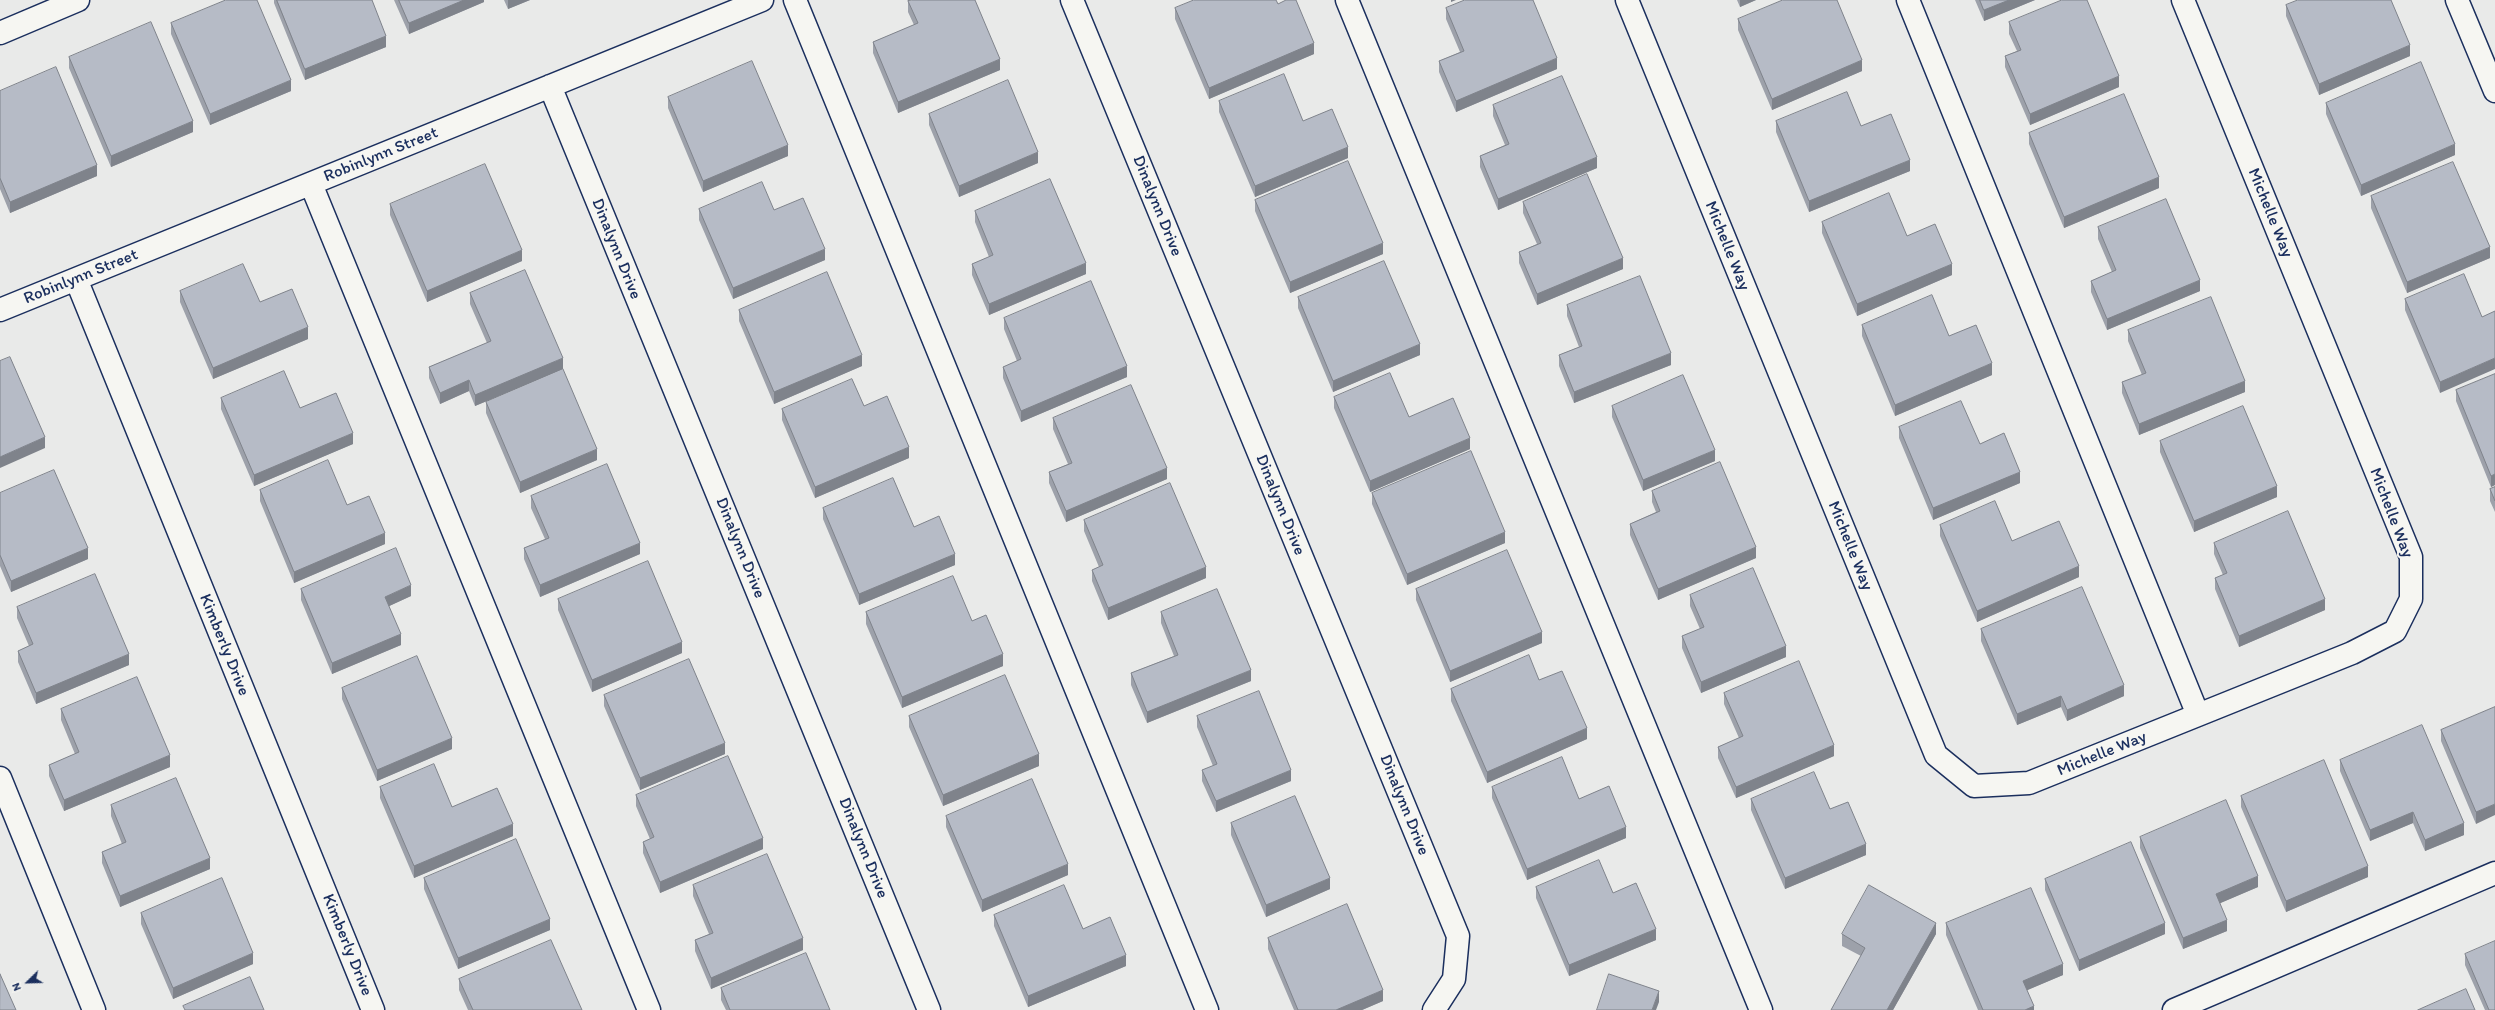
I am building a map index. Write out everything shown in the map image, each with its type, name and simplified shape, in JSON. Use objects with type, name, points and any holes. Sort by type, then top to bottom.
[{"type":"street","points":[[0,33],[78,0]]},
{"type":"street","name":"Robinlynn Street","points":[[0,310],[762,0]]},
{"type":"street","points":[[795,0],[1207,1010]]},
{"type":"street","name":"Dinalynn Drive","points":[[1072,0],[1458,936],[1454,979],[1434,1010]]},
{"type":"street","points":[[1347,0],[1761,1010]]},
{"type":"street","name":"Michelle Way","points":[[1627,0],[1936,755],[1974,786],[2029,783],[2352,653],[2395,631],[2411,599],[2411,557],[2183,0]]},
{"type":"street","points":[[1908,0],[2198,715]]},
{"type":"street","points":[[2457,0],[2495,91]]},
{"type":"street","name":"Dinalynn Drive","points":[[550,86],[929,1010]]},
{"type":"street","points":[[310,184],[649,1010]]},
{"type":"street","name":"Kimberly Drive","points":[[76,279],[373,1010]]},
{"type":"street","points":[[0,778],[94,1010]]},
{"type":"street","points":[[2174,1010],[2495,873]]},
{"type":"building","points":[[226,0],[257,0],[291,80],[210,114],[171,23]]},
{"type":"building","points":[[277,0],[372,0],[386,36],[305,69]]},
{"type":"building","points":[[399,0],[464,0],[409,23]]},
{"type":"building","points":[[975,0],[1000,59],[898,102],[873,42],[918,23],[908,1]]},
{"type":"building","points":[[1194,0],[1276,0],[1278,4],[1286,0],[1296,0],[1314,43],[1209,88],[1175,8]]},
{"type":"building","points":[[1465,0],[1533,0],[1557,58],[1456,101],[1439,61],[1464,51],[1446,8]]},
{"type":"building","points":[[1783,0],[1837,0],[1862,60],[1772,99],[1738,19]]},
{"type":"building","points":[[1980,0],[2009,0],[1984,10]]},
{"type":"building","points":[[2062,0],[2087,0],[2119,76],[2030,114],[2005,56],[2021,50],[2009,22]]},
{"type":"building","points":[[2298,0],[2391,0],[2410,45],[2319,84],[2286,5]]},
{"type":"building","points":[[151,22],[193,121],[111,156],[69,57]]},
{"type":"building","points":[[752,61],[788,145],[703,181],[668,97]]},
{"type":"building","points":[[2421,62],[2455,144],[2361,185],[2326,103]]},
{"type":"building","points":[[56,67],[97,165],[10,202],[0,178],[0,91]]},
{"type":"building","points":[[1284,74],[1303,121],[1332,109],[1348,147],[1255,186],[1219,101]]},
{"type":"building","points":[[1562,76],[1597,157],[1498,199],[1480,156],[1509,144],[1493,105]]},
{"type":"building","points":[[1008,80],[1038,152],[959,186],[929,114]]},
{"type":"building","points":[[1847,92],[1861,126],[1891,114],[1910,160],[1809,201],[1776,121]]},
{"type":"building","points":[[2124,94],[2159,177],[2064,217],[2029,133]]},
{"type":"building","points":[[1348,161],[1383,243],[1290,282],[1255,200]]},
{"type":"building","points":[[2453,162],[2490,247],[2407,282],[2371,196]]},
{"type":"building","points":[[485,164],[522,250],[427,291],[390,204]]},
{"type":"building","points":[[1587,174],[1623,258],[1537,294],[1519,252],[1541,243],[1523,202]]},
{"type":"building","points":[[1050,179],[1086,263],[989,304],[972,264],[993,255],[975,211]]},
{"type":"building","points":[[762,182],[774,210],[803,198],[825,249],[733,288],[699,209]]},
{"type":"building","points":[[1889,193],[1907,236],[1935,224],[1952,264],[1857,304],[1822,222]]},
{"type":"building","points":[[2166,199],[2200,280],[2107,319],[2091,281],[2116,270],[2098,227]]},
{"type":"building","points":[[1384,261],[1420,344],[1333,381],[1298,297]]},
{"type":"building","points":[[243,264],[260,302],[292,289],[308,327],[213,368],[180,291]]},
{"type":"building","points":[[525,270],[563,358],[475,395],[469,380],[440,393],[429,367],[491,341],[470,293]]},
{"type":"building","points":[[827,272],[862,355],[774,392],[739,310]]},
{"type":"building","points":[[2464,274],[2482,317],[2495,311],[2495,358],[2440,382],[2405,299]]},
{"type":"building","points":[[1640,276],[1671,353],[1574,392],[1559,355],[1582,346],[1567,305]]},
{"type":"building","points":[[1091,281],[1127,366],[1021,411],[1003,367],[1021,359],[1004,318]]},
{"type":"building","points":[[1932,295],[1949,336],[1976,325],[1992,363],[1895,405],[1862,325]]},
{"type":"building","points":[[2211,297],[2245,381],[2139,424],[2122,382],[2146,373],[2128,330]]},
{"type":"building","points":[[10,357],[45,437],[0,457],[0,361]]},
{"type":"building","points":[[563,369],[597,449],[520,482],[486,402]]},
{"type":"building","points":[[284,371],[300,408],[336,393],[353,433],[254,475],[221,398]]},
{"type":"building","points":[[1390,373],[1409,417],[1453,398],[1470,438],[1370,481],[1334,397]]},
{"type":"building","points":[[2495,374],[2495,474],[2491,476],[2456,390]]},
{"type":"building","points":[[1683,375],[1715,450],[1643,480],[1612,406]]},
{"type":"building","points":[[852,379],[864,406],[887,396],[909,447],[815,487],[782,409]]},
{"type":"building","points":[[1131,385],[1167,468],[1066,511],[1049,472],[1072,463],[1053,418]]},
{"type":"building","points":[[1961,401],[1980,444],[2004,433],[2020,472],[1933,508],[1899,427]]},
{"type":"building","points":[[2243,406],[2277,486],[2194,521],[2160,441]]},
{"type":"building","points":[[1471,451],[1505,532],[1407,574],[1372,493]]},
{"type":"building","points":[[328,460],[347,505],[369,496],[385,533],[294,572],[260,490]]},
{"type":"building","points":[[1720,462],[1756,547],[1658,589],[1630,524],[1660,511],[1652,491]]},
{"type":"building","points":[[607,464],[640,543],[540,585],[524,548],[549,538],[531,496]]},
{"type":"building","points":[[54,470],[88,548],[11,581],[0,555],[0,493]]},
{"type":"building","points":[[893,478],[914,527],[939,516],[955,554],[859,594],[823,508]]},
{"type":"building","points":[[1170,483],[1206,567],[1108,608],[1092,570],[1103,565],[1084,520]]},
{"type":"building","points":[[2495,487],[2495,501],[2490,489]]},
{"type":"building","points":[[1995,501],[2012,541],[2059,521],[2079,566],[1977,611],[1940,525]]},
{"type":"building","points":[[2288,511],[2325,599],[2239,636],[2215,578],[2227,573],[2214,543]]},
{"type":"building","points":[[396,548],[411,585],[385,597],[401,634],[332,663],[301,589]]},
{"type":"building","points":[[1507,550],[1542,632],[1450,671],[1416,589]]},
{"type":"building","points":[[648,561],[682,642],[592,680],[558,599]]},
{"type":"building","points":[[1753,568],[1786,646],[1701,682],[1682,636],[1704,627],[1690,595]]},
{"type":"building","points":[[95,574],[129,654],[36,693],[18,651],[33,644],[17,607]]},
{"type":"building","points":[[953,576],[972,621],[986,615],[1003,654],[902,697],[866,612]]},
{"type":"building","points":[[2082,587],[2124,685],[2067,710],[2061,696],[2017,714],[1981,629]]},
{"type":"building","points":[[1217,589],[1251,670],[1147,712],[1131,673],[1178,655],[1161,612]]},
{"type":"building","points":[[1529,655],[1539,680],[1562,671],[1587,728],[1487,772],[1451,689]]},
{"type":"building","points":[[417,656],[452,738],[377,770],[342,688]]},
{"type":"building","points":[[689,659],[725,743],[640,778],[604,695]]},
{"type":"building","points":[[1799,661],[1834,745],[1736,787],[1718,747],[1743,736],[1724,693]]},
{"type":"building","points":[[1005,675],[1039,754],[943,795],[909,716]]},
{"type":"building","points":[[137,677],[170,755],[64,800],[49,765],[79,752],[61,709]]},
{"type":"building","points":[[1259,691],[1291,770],[1216,801],[1202,770],[1217,764],[1197,716]]},
{"type":"building","points":[[2495,707],[2495,804],[2476,812],[2441,730]]},
{"type":"building","points":[[2422,725],[2464,823],[2425,840],[2413,812],[2370,830],[2340,760]]},
{"type":"building","points":[[728,756],[763,838],[660,882],[643,842],[654,837],[636,795]]},
{"type":"building","points":[[1562,757],[1579,799],[1609,786],[1626,827],[1527,869],[1492,787]]},
{"type":"building","points":[[2324,760],[2368,866],[2286,901],[2241,796]]},
{"type":"building","points":[[434,764],[452,807],[497,788],[513,824],[414,866],[380,787]]},
{"type":"building","points":[[1814,772],[1830,809],[1848,802],[1866,844],[1785,878],[1751,799]]},
{"type":"building","points":[[176,778],[210,858],[120,896],[102,852],[126,842],[111,805]]},
{"type":"building","points":[[1032,779],[1068,864],[982,900],[946,816]]},
{"type":"building","points":[[1295,796],[1330,878],[1266,905],[1231,823]]},
{"type":"building","points":[[2226,800],[2258,876],[2216,894],[2227,920],[2183,938],[2140,837]]},
{"type":"building","points":[[516,839],[550,919],[458,958],[424,878]]},
{"type":"building","points":[[2131,842],[2165,923],[2079,960],[2045,879]]},
{"type":"building","points":[[767,854],[803,938],[711,978],[695,940],[713,933],[693,885]]},
{"type":"building","points":[[1599,860],[1613,893],[1636,883],[1656,929],[1569,965],[1536,887]]},
{"type":"building","points":[[222,878],[253,953],[173,988],[141,913]]},
{"type":"building","points":[[1064,885],[1083,929],[1110,917],[1126,955],[1028,996],[994,915]]},
{"type":"building","points":[[1869,885],[1936,923],[1887,1010],[1831,1010],[1865,948],[1842,934]]},
{"type":"building","points":[[2031,888],[2063,964],[2023,981],[2034,1006],[2025,1010],[1983,1010],[1946,923]]},
{"type":"building","points":[[1347,904],[1383,990],[1336,1010],[1298,1010],[1268,938]]},
{"type":"building","points":[[551,940],[582,1010],[473,1010],[459,979]]},
{"type":"building","points":[[2495,941],[2495,1010],[2489,1010],[2465,954]]},
{"type":"building","points":[[806,953],[830,1010],[730,1010],[721,988]]},
{"type":"building","points":[[0,974],[16,1010],[0,1010]]},
{"type":"building","points":[[1609,974],[1659,991],[1652,1010],[1597,1010]]},
{"type":"building","points":[[250,977],[264,1010],[185,1010],[183,1006]]},
{"type":"building","points":[[2466,989],[2475,1010],[2418,1010]]}]
